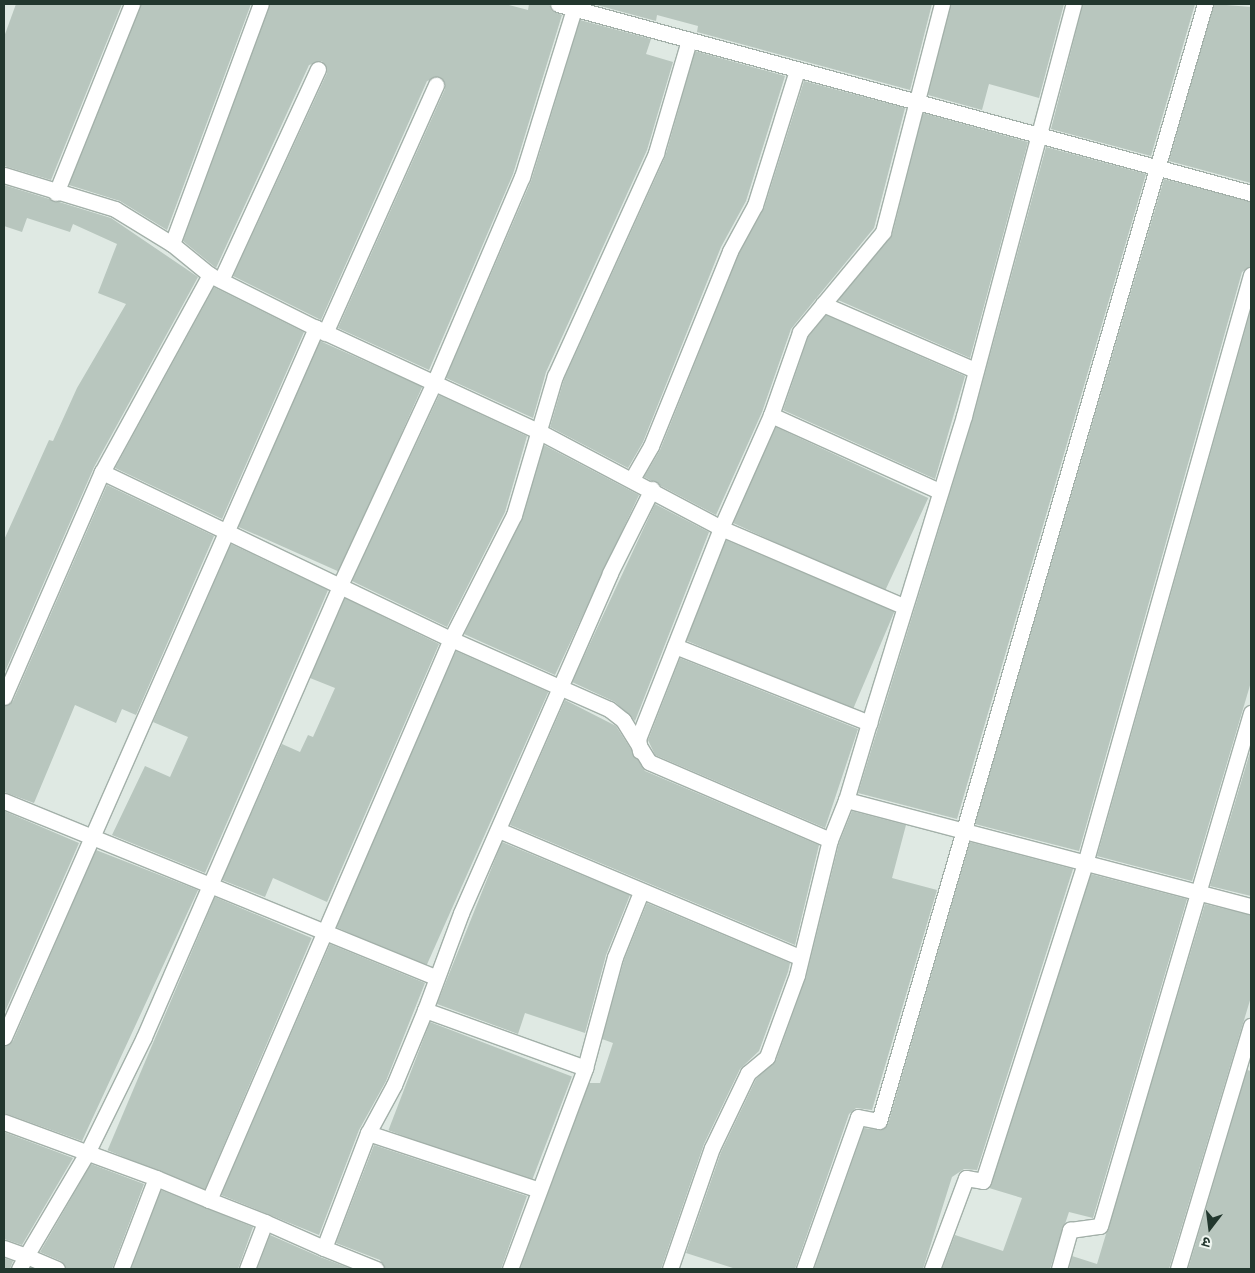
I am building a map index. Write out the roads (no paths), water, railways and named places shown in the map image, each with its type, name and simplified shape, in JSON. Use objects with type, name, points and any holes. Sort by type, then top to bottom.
[{"type":"street","points":[[56,194],[132,4]]},
{"type":"street","points":[[172,244],[261,4]]},
{"type":"street","points":[[558,4],[797,70],[919,101],[1155,169],[1251,193]]},
{"type":"street","points":[[640,752],[638,739],[720,528],[771,415],[800,332],[883,232],[919,101],[942,4]]},
{"type":"street","points":[[670,1269],[712,1148],[748,1073],[768,1057],[800,957],[830,840],[846,800],[975,370],[1074,4]]},
{"type":"street","points":[[804,1269],[858,1117],[879,1121],[965,830],[1155,169],[1205,4]]},
{"type":"street","points":[[22,1263],[88,1151],[144,1037],[341,583],[434,383],[522,177],[574,9]]},
{"type":"street","points":[[209,1200],[326,933],[451,639],[514,515],[555,376],[656,153],[689,40]]},
{"type":"street","points":[[4,697],[102,472],[215,277],[318,69]]},
{"type":"street","points":[[632,479],[651,446],[730,251],[755,205],[797,70]]},
{"type":"street","points":[[4,1038],[92,837],[320,330],[436,85]]},
{"type":"street","points":[[4,175],[56,194],[115,209],[172,244],[215,277],[320,330],[538,431],[632,479],[720,528],[903,606]]},
{"type":"street","points":[[932,1269],[966,1178],[983,1182],[1086,860],[1251,275]]},
{"type":"street","points":[[822,304],[975,370]]},
{"type":"street","points":[[771,415],[939,491]]},
{"type":"street","points":[[102,472],[341,583],[451,639],[560,688],[622,720],[640,752],[649,762],[830,840]]},
{"type":"street","points":[[324,1248],[368,1133],[394,1085],[436,978],[501,831],[560,688],[652,490]]},
{"type":"street","points":[[675,646],[869,723]]},
{"type":"street","points":[[1059,1269],[1070,1230],[1100,1226],[1202,894],[1251,713]]},
{"type":"street","points":[[846,800],[1086,860],[1202,894],[1251,906]]},
{"type":"street","points":[[4,801],[436,978]]},
{"type":"street","points":[[501,831],[641,892],[800,957]]},
{"type":"street","points":[[510,1269],[585,1068],[615,957],[641,892]]},
{"type":"street","points":[[425,1010],[585,1068]]},
{"type":"street","points":[[1178,1269],[1251,1026]]},
{"type":"street","points":[[4,1122],[88,1151],[376,1269]]},
{"type":"street","points":[[368,1133],[539,1190]]},
{"type":"street","points":[[121,1269],[156,1178]]},
{"type":"street","points":[[247,1269],[265,1222]]},
{"type":"street","points":[[4,1248],[22,1263],[57,1269]]}]
